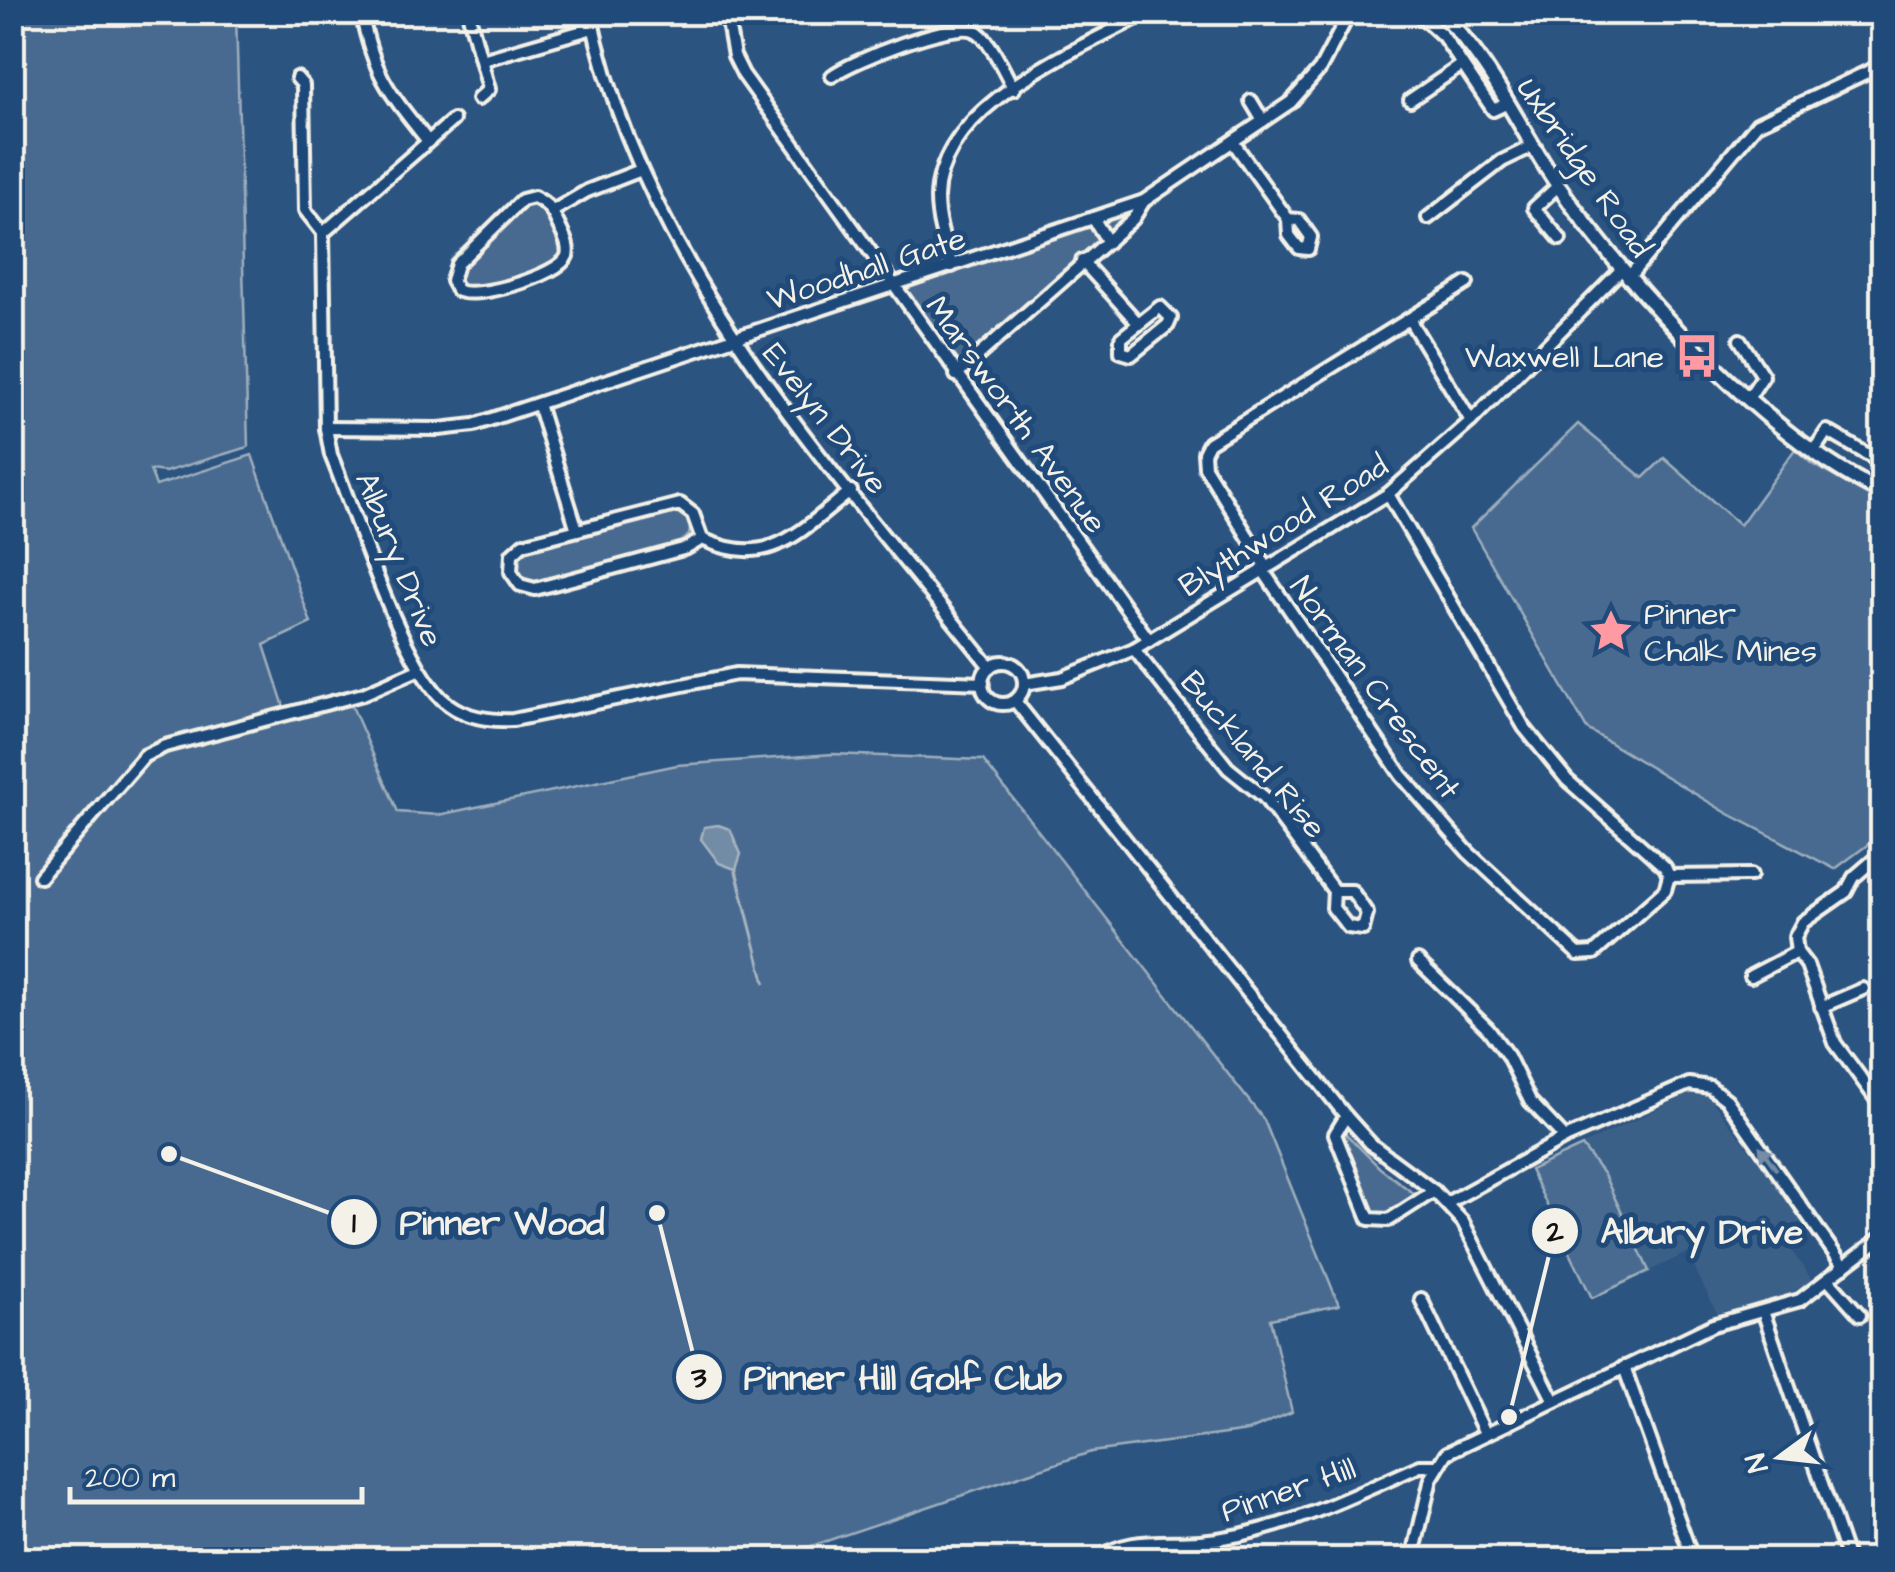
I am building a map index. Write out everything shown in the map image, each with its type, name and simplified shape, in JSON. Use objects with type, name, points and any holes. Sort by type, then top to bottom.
[{"type":"main road","name":"Uxbridge Road","points":[[1439,12],[1452,24],[1558,186],[1625,274],[1749,396],[1813,452],[1882,492]]},
{"type":"street","points":[[361,12],[371,61],[382,84],[427,140]]},
{"type":"street","points":[[468,12],[489,89],[478,99]]},
{"type":"street","name":"Evelyn Drive","points":[[590,12],[641,170],[671,232],[734,339],[990,667]]},
{"type":"street","name":"Marsworth Avenue","points":[[726,12],[734,56],[742,74],[1149,640]]},
{"type":"street","points":[[952,266],[938,219],[942,170],[956,136],[982,110],[1014,89],[1148,12]]},
{"type":"street","name":"Woodhall Gate","points":[[326,428],[439,430],[474,425],[1144,201],[1291,102],[1320,69],[1350,12]]},
{"type":"street","points":[[1422,12],[1420,15],[1443,36],[1494,110],[1506,104]]},
{"type":"street","points":[[482,60],[593,28]]},
{"type":"street","points":[[832,76],[867,54],[963,28],[982,37],[1014,89]]},
{"type":"street","points":[[1410,100],[1462,65]]},
{"type":"street","points":[[1625,274],[1758,124],[1882,66]]},
{"type":"street","points":[[297,78],[303,85],[306,210],[312,224],[323,232],[453,120]]},
{"type":"street","points":[[1251,101],[1263,121]]},
{"type":"street","points":[[1234,142],[1288,219]]},
{"type":"street","points":[[1428,218],[1502,161],[1532,146]]},
{"type":"street","points":[[553,211],[587,191],[641,170]]},
{"type":"street","points":[[1558,186],[1534,208],[1560,239]]},
{"type":"street","points":[[534,197],[553,211],[568,246],[566,258],[556,269],[474,296],[457,290],[452,282],[457,264],[522,200],[534,197]]},
{"type":"street","points":[[956,374],[1133,219],[1144,201]]},
{"type":"street","points":[[1093,218],[1108,242]]},
{"type":"street","name":"Albury Drive","points":[[323,232],[326,428],[330,455],[418,670],[445,702],[483,720],[513,720],[736,674],[983,684]]},
{"type":"street","points":[[1082,261],[1138,323]]},
{"type":"street","name":"Blythwood Road","points":[[1024,684],[1062,678],[1134,650],[1388,494],[1472,421],[1625,274]]},
{"type":"street","name":"Norman Crescent","points":[[1467,284],[1209,443],[1204,453],[1205,467],[1264,568],[1401,775],[1468,852],[1578,954],[1594,953],[1666,890],[1669,876]]},
{"type":"street","points":[[1160,307],[1171,318],[1131,355],[1126,355],[1121,352],[1121,338],[1138,323],[1160,307]]},
{"type":"street","points":[[1409,318],[1472,421]]},
{"type":"street","points":[[1740,340],[1763,376],[1749,396]]},
{"type":"street","points":[[538,404],[577,530]]},
{"type":"street","points":[[1813,452],[1827,431],[1882,462]]},
{"type":"street","points":[[702,539],[687,548],[535,589],[520,584],[511,572],[512,554],[523,544],[680,504],[693,514],[702,539],[729,551],[758,553],[785,543],[851,491]]},
{"type":"street","points":[[1388,494],[1524,727],[1567,780],[1665,866],[1669,876],[1746,871]]},
{"type":"street","name":"Buckland Rise","points":[[1134,650],[1228,768],[1264,797],[1334,891]]},
{"type":"street","points":[[1010,664],[1020,672],[1024,684],[1015,700],[997,703],[986,696],[983,684],[990,667],[1010,664]]},
{"type":"street","points":[[40,877],[144,756],[166,746],[363,694],[418,670]]},
{"type":"street","points":[[1015,700],[1346,1116],[1372,1145],[1447,1203],[1477,1248],[1554,1401]]},
{"type":"street","points":[[1882,853],[1854,877],[1846,892],[1803,922],[1795,937],[1797,952],[1807,965],[1835,1043],[1882,1107]]},
{"type":"street","points":[[1751,976],[1797,952]]},
{"type":"street","points":[[1418,961],[1488,1030],[1508,1056],[1530,1101],[1565,1138]]},
{"type":"street","points":[[1821,1007],[1864,989]]},
{"type":"street","points":[[1447,1203],[1565,1138],[1690,1084],[1710,1087],[1727,1100],[1844,1267]]},
{"type":"street","points":[[1346,1116],[1336,1134],[1369,1219],[1389,1220],[1434,1191]]},
{"type":"street","points":[[1412,1560],[1436,1466],[1446,1452],[1713,1325],[1800,1300],[1882,1237]]},
{"type":"street","points":[[1828,1278],[1860,1315]]},
{"type":"street","points":[[1421,1299],[1485,1433]]},
{"type":"street","points":[[1763,1312],[1848,1560]]},
{"type":"street","points":[[1624,1367],[1693,1560]]},
{"type":"street","name":"Pinner Hill","points":[[1096,1560],[1129,1543],[1228,1538],[1282,1524],[1420,1466],[1436,1466]]},
{"type":"shaded area","points":[[12,13],[236,13],[248,447],[165,472],[150,470],[156,486],[252,455],[311,623],[264,645],[286,713],[352,706],[398,812],[438,815],[677,765],[833,754],[983,760],[1264,1120],[1339,1305],[1270,1319],[1292,1412],[1248,1431],[1091,1452],[773,1559],[13,1559]]},
{"type":"shaded area","points":[[1144,201],[1133,219],[956,375],[892,285]]},
{"type":"shaded area","points":[[526,204],[543,206],[563,248],[558,263],[471,292],[458,286],[458,268]]},
{"type":"shaded area","points":[[1578,424],[1643,478],[1664,458],[1740,525],[1795,449],[1812,464],[1882,504],[1882,834],[1835,869],[1727,813],[1587,729],[1471,528]]},
{"type":"shaded area","points":[[672,509],[691,522],[689,535],[675,547],[535,585],[523,582],[515,571],[516,557],[524,549]]},
{"type":"shaded area","points":[[718,825],[730,829],[741,854],[736,869],[765,984],[735,869],[719,863],[701,839],[704,827]]},
{"type":"shaded area","points":[[1702,1088],[1803,1220],[1781,1236],[1812,1280],[1783,1298],[1717,1313],[1687,1253],[1592,1298],[1530,1170]]},
{"type":"shaded area","points":[[1344,1132],[1380,1168],[1417,1196],[1386,1218],[1376,1219],[1341,1134]]},
{"type":"shaded area","points":[[1582,1146],[1604,1175],[1649,1271],[1592,1298],[1530,1170]]},
{"type":"place","name":"Waxwell Lane","points":[[1697,356]]},
{"type":"place","name":"Pinner Chalk Mines","points":[[1611,631]]},
{"type":"place","name":"Pinner Wood","points":[[169,1154]]},
{"type":"place","name":"Pinner Hill Golf Club","points":[[657,1213]]},
{"type":"place","name":"Albury Drive","points":[[1509,1417]]}]
